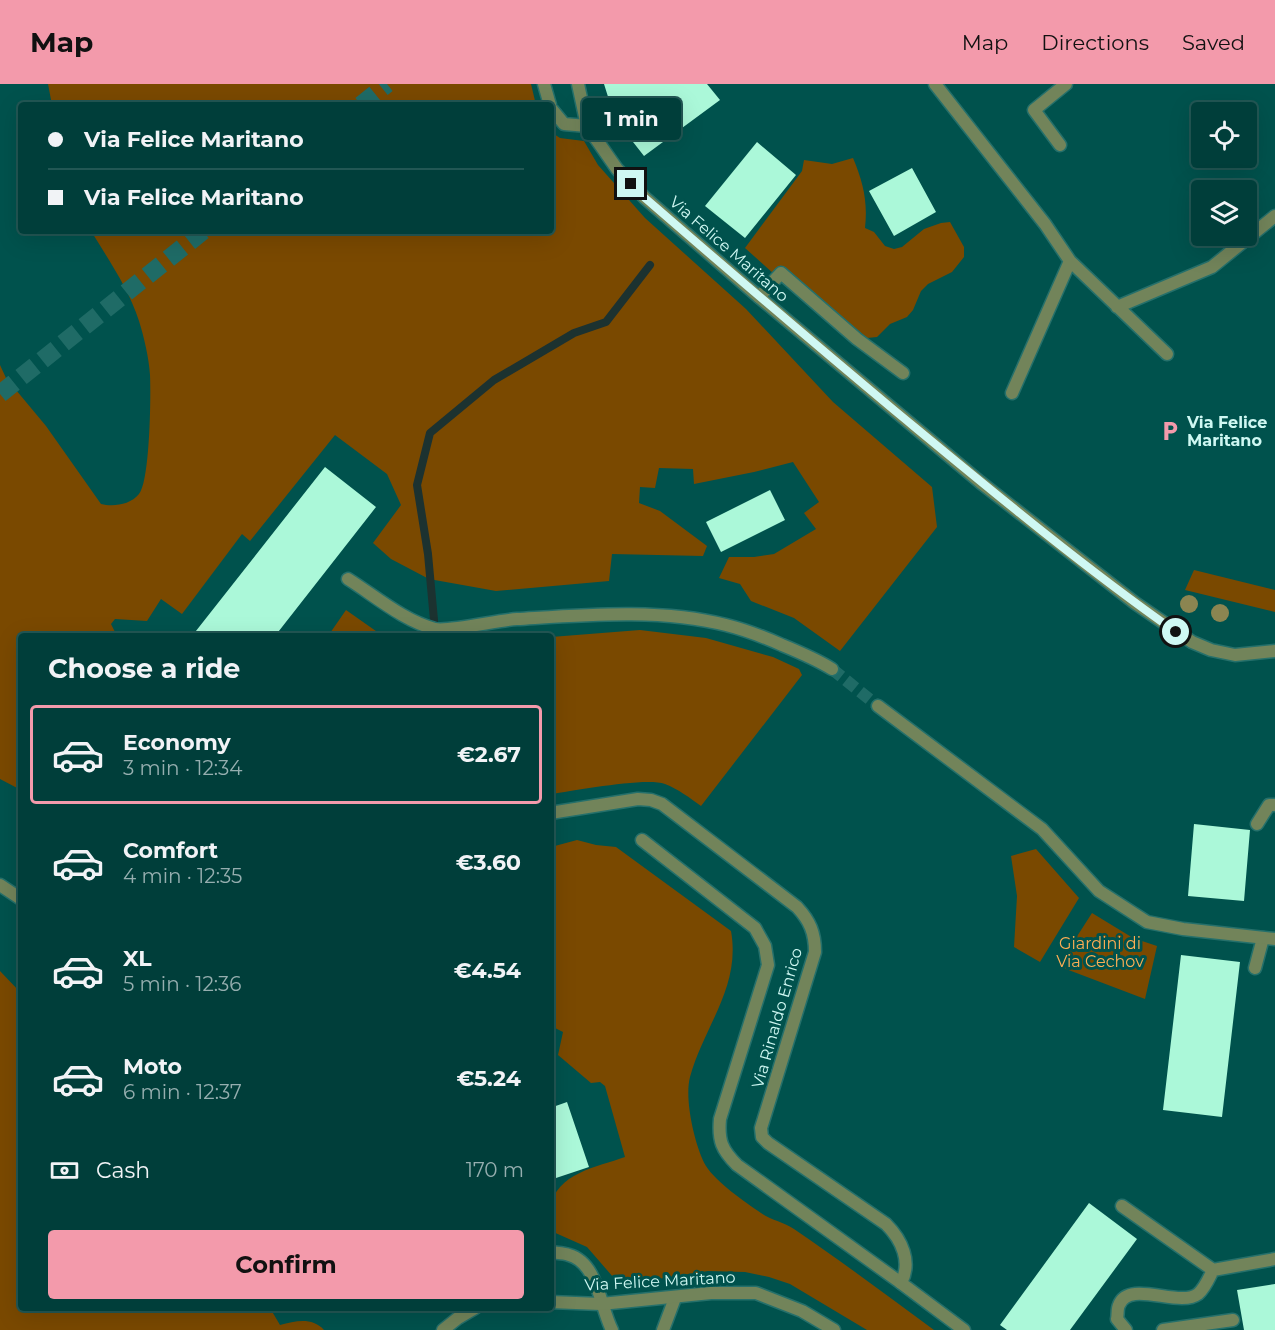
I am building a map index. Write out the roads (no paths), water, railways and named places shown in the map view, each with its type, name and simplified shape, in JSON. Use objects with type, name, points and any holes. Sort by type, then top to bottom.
[{"type":"street","points":[[544,84],[549,102]]},
{"type":"street","name":"Via Felice Maritano","points":[[578,84],[587,126],[617,169],[645,198],[980,482],[1135,603],[1176,632],[1211,650],[1235,655],[1275,651]]},
{"type":"street","points":[[936,84],[1045,224],[1070,261],[1167,354]]},
{"type":"street","points":[[1060,145],[1034,110],[1066,84]]},
{"type":"street","points":[[554,111],[564,124],[587,126]]},
{"type":"street","points":[[1117,307],[1212,267],[1275,216]]},
{"type":"street","points":[[1012,393],[1070,261]]},
{"type":"street","points":[[759,297],[781,273],[857,339],[903,373]]},
{"type":"street","points":[[348,579],[410,619],[438,630],[513,619],[591,615],[697,619],[725,624],[753,633],[811,657],[832,669]]},
{"type":"street","points":[[878,706],[1042,829],[1099,891],[1147,922],[1183,929],[1269,938],[1255,968]]},
{"type":"street","name":"Via Rinaldo Enrico","points":[[554,812],[638,799],[662,804],[797,907],[807,918],[814,931],[815,952],[761,1128],[762,1137],[886,1224],[894,1232],[904,1252],[906,1264],[905,1275],[901,1283]]},
{"type":"street","points":[[1257,824],[1269,805],[1275,805]]},
{"type":"street","name":"Via Rinaldo Enrico","points":[[642,840],[755,928],[765,946],[768,965],[720,1119],[718,1136],[727,1155],[737,1165],[964,1330]]},
{"type":"street","points":[[0,885],[18,897]]},
{"type":"street","points":[[1122,1206],[1213,1270],[1275,1259]]},
{"type":"street","points":[[554,1253],[570,1255],[587,1268],[595,1279],[601,1304],[612,1330]]},
{"type":"street","points":[[1126,1330],[1118,1319],[1119,1305],[1126,1296],[1136,1294],[1189,1298],[1198,1293],[1213,1270]]},
{"type":"street","name":"Via Felice Maritano","points":[[554,1302],[601,1304],[711,1293],[756,1293],[802,1311],[834,1330]]},
{"type":"street","points":[[663,1330],[675,1298]]},
{"type":"street","points":[[443,1330],[470,1311]]},
{"type":"street","points":[[1163,1330],[1233,1320]]},
{"type":"waterway","points":[[434,620],[428,554],[417,485],[430,433],[494,380],[574,333],[606,322],[650,265]]},
{"type":"tunnel","points":[[365,102],[387,84]]},
{"type":"tunnel","points":[[0,394],[199,234]]},
{"type":"tunnel","points":[[832,669],[878,706]]},
{"type":"place","name":"Via Felice Maritano","points":[[1170,431]]},
{"type":"park label","name":"Giardini di Via Cechov","points":[[1100,952]]}]
